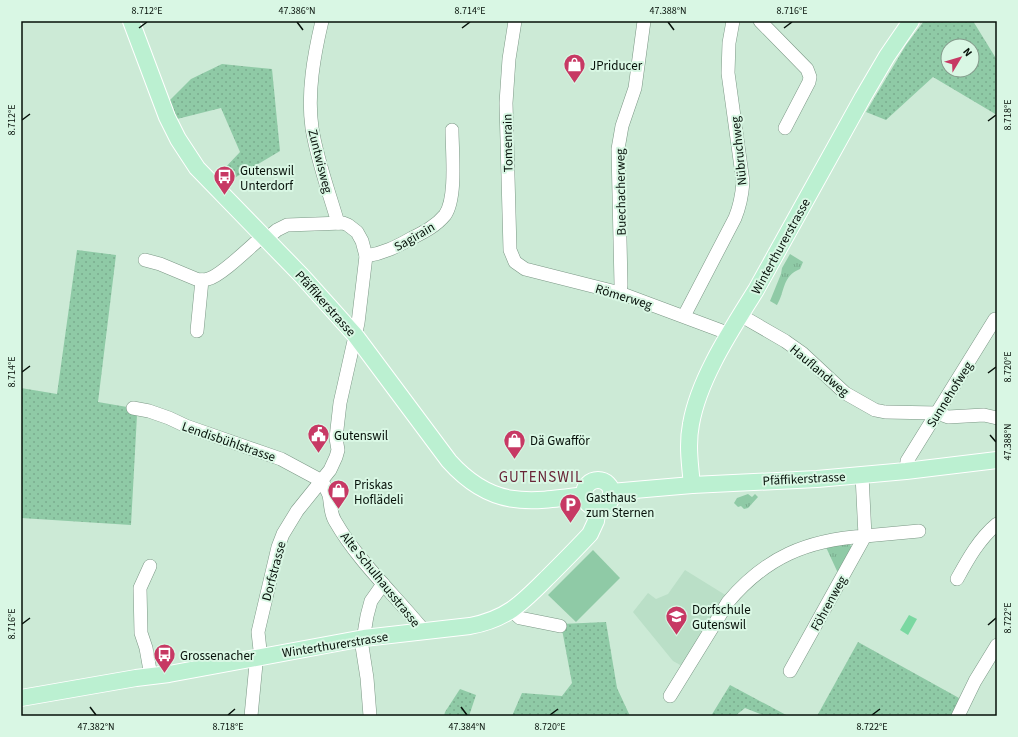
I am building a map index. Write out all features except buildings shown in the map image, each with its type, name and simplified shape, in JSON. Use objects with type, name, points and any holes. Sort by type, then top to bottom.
[{"type":"main road","name":"Pfäffikerstrasse","points":[[131,21],[167,117],[187,153],[209,182],[225,196],[355,335],[449,461],[468,480],[490,493],[518,500],[547,500],[584,495]]},
{"type":"main road","name":"Winterthurerstrasse","points":[[692,485],[690,469],[690,437],[694,413],[703,387],[740,315],[758,286],[863,97],[887,56],[911,21]]},
{"type":"main road","name":"Pfäffikerstrasse","points":[[611,492],[692,485],[817,479],[906,471],[997,460]]},
{"type":"main road","points":[[596,480],[606,483],[611,492],[608,502],[598,507],[594,507],[587,503],[584,495],[587,485],[596,480]]},
{"type":"main road","name":"Winterthurerstrasse","points":[[21,698],[169,674],[364,635],[419,626],[483,624],[501,617],[532,594],[590,534],[596,521],[598,507]]},
{"type":"street","name":"Zuntwisweg","points":[[322,21],[313,68],[311,98],[312,127],[315,145],[338,223]]},
{"type":"street","name":"Tomenrain","points":[[515,21],[509,59],[506,103],[510,250],[517,263]]},
{"type":"street","name":"Buechacherweg","points":[[620,293],[618,149],[622,126],[635,88],[644,21]]},
{"type":"street","name":"Nübruchweg","points":[[684,316],[735,218],[740,207],[742,195],[743,182],[728,73],[729,43],[733,21]]},
{"type":"street","points":[[760,21],[807,69],[809,73],[809,82],[785,128]]},
{"type":"street","name":"Sagirain","points":[[366,256],[383,253],[400,245],[431,228],[445,215],[449,208],[452,193],[452,130]]},
{"type":"street","points":[[145,260],[160,264],[188,276],[202,280],[209,279],[221,272],[264,238],[286,225],[338,223],[348,225],[357,232],[362,241],[366,256]]},
{"type":"street","name":"Dorfstrasse","points":[[251,716],[257,657],[260,650],[258,632],[278,547],[286,529],[297,511],[330,470],[338,450],[336,438],[340,403],[358,323],[366,256]]},
{"type":"street","name":"Römerweg","points":[[517,263],[525,269],[620,293],[730,334]]},
{"type":"street","points":[[197,331],[202,280]]},
{"type":"street","name":"Hauflandweg","points":[[740,315],[796,348],[838,387],[854,399],[870,408],[885,412],[937,413],[948,417],[978,414],[997,418]]},
{"type":"street","name":"Sunnehofweg","points":[[906,471],[907,461],[995,319]]},
{"type":"street","name":"Lendisbühlstrasse","points":[[133,408],[149,411],[186,426],[281,459],[293,464],[322,481]]},
{"type":"street","points":[[862,475],[865,536]]},
{"type":"street","name":"Alte Schulhausstrasse","points":[[322,481],[328,494],[330,509],[335,521],[359,556],[419,626]]},
{"type":"street","points":[[957,579],[974,549],[986,534],[997,524]]},
{"type":"street","points":[[670,696],[725,607],[737,592],[755,576],[786,554],[831,540],[919,531]]},
{"type":"street","name":"Föhrenweg","points":[[790,671],[865,536]]},
{"type":"street","points":[[150,566],[140,588],[142,633],[151,676]]},
{"type":"street","points":[[370,716],[367,678],[362,646],[371,601],[383,584]]},
{"type":"street","points":[[512,610],[520,618],[560,626]]},
{"type":"street","points":[[958,716],[975,681],[997,645]]},
{"type":"shaded area","name":"Dorfschule Gutenswil","points":[[685,570],[727,596],[682,666],[673,661],[633,612],[648,593],[656,599],[668,594]]},
{"type":"shaded area","points":[[909,615],[917,619],[908,635],[900,630]]},
{"type":"green space","points":[[924,21],[973,21],[997,60],[997,115],[933,77],[886,120],[866,112],[906,45]]},
{"type":"green space","points":[[222,64],[272,69],[280,151],[231,180],[222,171],[240,152],[221,108],[177,119],[169,101],[191,79]]},
{"type":"green space","points":[[77,250],[116,255],[98,402],[133,408],[137,415],[131,525],[21,518],[21,388],[57,394]]},
{"type":"green space","points":[[790,254],[803,262],[800,269],[794,272],[787,280],[777,305],[770,301],[782,268]]},
{"type":"green space","points":[[748,494],[752,497],[755,494],[758,497],[748,508],[744,509],[741,506],[738,507],[734,503],[737,498]]},
{"type":"green space","points":[[849,544],[852,547],[840,572],[837,571],[825,545]]},
{"type":"green space","points":[[593,550],[620,578],[576,622],[548,595]]},
{"type":"green space","points":[[606,622],[617,688],[630,716],[512,716],[522,693],[562,696],[572,683],[561,624]]},
{"type":"green space","points":[[858,642],[959,698],[953,716],[817,716]]},
{"type":"green space","points":[[730,685],[788,716],[765,716],[745,708],[735,716],[711,716]]},
{"type":"green space","points":[[460,689],[476,695],[469,716],[444,716],[445,712]]},
{"type":"place","name":"JPriducer","points":[[575,84]]},
{"type":"place","name":"Gutenswil Unterdorf","points":[[225,196]]},
{"type":"place","name":"Gutenswil","points":[[318,454]]},
{"type":"place","name":"Dä Gwafför","points":[[515,460]]},
{"type":"place","name":"Priskas Hoflädeli","points":[[338,510]]},
{"type":"place","name":"Gasthaus zum Sternen","points":[[570,524]]},
{"type":"place","name":"Dorfschule Gutenswil","points":[[677,636]]},
{"type":"place","name":"Grossenacher","points":[[165,674]]},
{"type":"district","name":"GUTENSWIL","points":[[541,477]]}]
